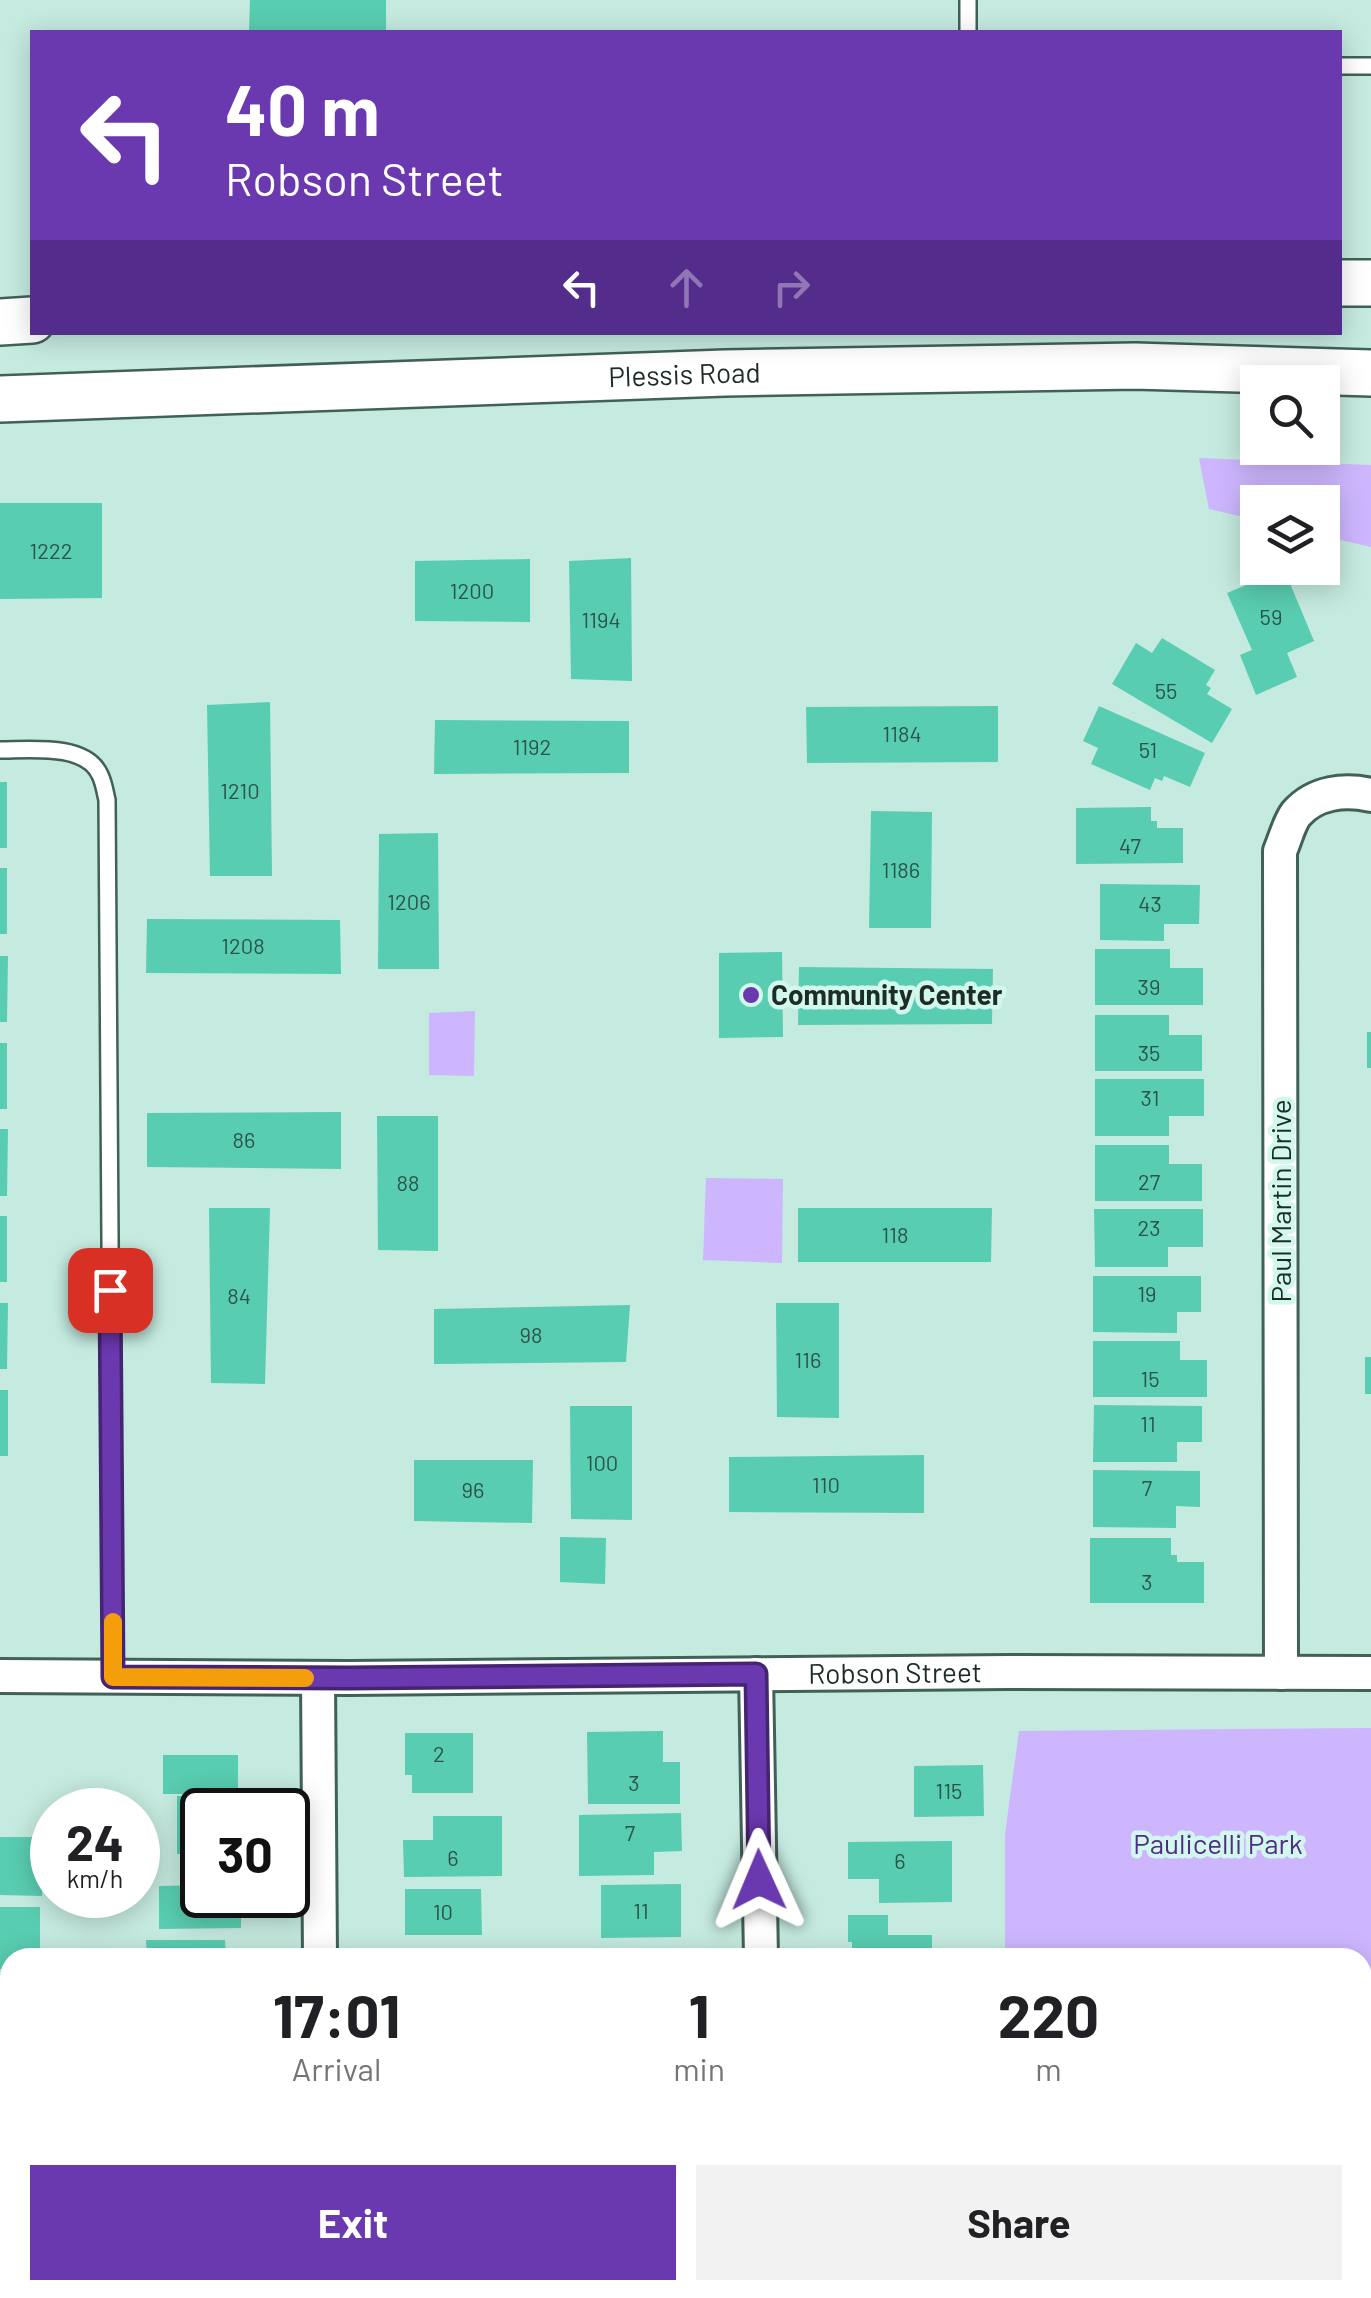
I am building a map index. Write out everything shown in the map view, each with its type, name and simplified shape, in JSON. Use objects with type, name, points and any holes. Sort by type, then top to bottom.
[{"type":"main road","points":[[1342,283],[1371,283]]},
{"type":"main road","points":[[0,322],[30,320]]},
{"type":"main road","name":"Plessis Road","points":[[0,399],[803,372],[1134,366],[1371,373]]},
{"type":"street","name":"Paul Martin Drive","points":[[1281,1673],[1280,851],[1295,815],[1319,796],[1353,791],[1371,795]]},
{"type":"street","name":"Robson Street","points":[[0,1676],[1371,1673]]},
{"type":"street","points":[[756,1674],[761,1948]]},
{"type":"street","points":[[318,1678],[320,1948]]},
{"type":"lane","points":[[968,0],[968,30]]},
{"type":"lane","points":[[1342,66],[1371,66]]},
{"type":"lane","points":[[0,750],[57,750],[81,758],[99,772],[107,800],[113,1677]]},
{"type":"green space","points":[[1199,458],[1240,460],[1240,465],[1371,465],[1371,547],[1340,540],[1340,485],[1240,485],[1240,516],[1209,509]]},
{"type":"green space","points":[[475,1011],[474,1076],[429,1075],[429,1013]]},
{"type":"green space","points":[[706,1178],[783,1179],[782,1263],[703,1260]]},
{"type":"green space","name":"Paulicelli Park","points":[[1371,1728],[1371,1948],[1005,1948],[1005,1834],[1019,1731]]},
{"type":"building","points":[[250,0],[386,0],[386,30],[249,30]]},
{"type":"building","points":[[0,503],[102,503],[102,598],[0,599]]},
{"type":"building","points":[[631,558],[632,681],[571,679],[569,561]]},
{"type":"building","points":[[530,559],[530,622],[415,621],[415,561]]},
{"type":"building","points":[[1246,585],[1291,585],[1314,641],[1287,653],[1297,677],[1256,695],[1240,655],[1252,650],[1227,593]]},
{"type":"building","points":[[1162,638],[1215,670],[1206,685],[1211,688],[1207,694],[1232,709],[1212,743],[1112,684],[1136,643],[1152,653]]},
{"type":"building","points":[[270,702],[272,876],[210,876],[207,705]]},
{"type":"building","points":[[998,706],[998,762],[807,763],[806,707]]},
{"type":"building","points":[[1099,706],[1205,753],[1190,787],[1164,776],[1162,781],[1155,778],[1150,790],[1091,764],[1098,748],[1083,741]]},
{"type":"building","points":[[435,720],[629,721],[629,773],[434,774]]},
{"type":"building","points":[[0,782],[7,782],[7,848],[0,848]]},
{"type":"building","points":[[1151,807],[1151,821],[1157,821],[1157,828],[1183,828],[1183,863],[1076,864],[1076,808]]},
{"type":"building","points":[[871,811],[932,812],[931,928],[869,928]]},
{"type":"building","points":[[438,833],[439,969],[378,969],[379,834]]},
{"type":"building","points":[[0,868],[7,868],[7,934],[0,934]]},
{"type":"building","points":[[1100,884],[1200,885],[1199,924],[1164,924],[1164,941],[1100,940]]},
{"type":"building","points":[[147,919],[340,920],[341,974],[146,973]]},
{"type":"building","points":[[1095,949],[1170,949],[1170,968],[1203,968],[1203,1005],[1095,1005]]},
{"type":"building","name":"Community Center","points":[[782,952],[783,1037],[719,1038],[719,953]]},
{"type":"building","points":[[0,956],[8,956],[7,1022],[0,1022]]},
{"type":"building","points":[[799,967],[993,969],[992,1024],[798,1025]]},
{"type":"building","points":[[1095,1015],[1169,1015],[1169,1035],[1202,1035],[1202,1071],[1095,1071]]},
{"type":"building","points":[[1367,1032],[1371,1032],[1371,1068],[1367,1068]]},
{"type":"building","points":[[0,1043],[7,1043],[7,1109],[0,1109]]},
{"type":"building","points":[[1095,1079],[1204,1079],[1204,1116],[1169,1116],[1169,1136],[1095,1136]]},
{"type":"building","points":[[341,1112],[341,1169],[147,1167],[147,1113]]},
{"type":"building","points":[[377,1116],[438,1116],[438,1251],[378,1250]]},
{"type":"building","points":[[0,1129],[8,1129],[7,1196],[0,1196]]},
{"type":"building","points":[[1095,1145],[1169,1145],[1169,1164],[1202,1164],[1202,1201],[1095,1201]]},
{"type":"building","points":[[209,1208],[270,1208],[265,1384],[211,1383]]},
{"type":"building","points":[[798,1208],[992,1208],[991,1262],[798,1262]]},
{"type":"building","points":[[1094,1209],[1203,1209],[1203,1247],[1168,1247],[1168,1267],[1095,1267]]},
{"type":"building","points":[[0,1216],[7,1216],[7,1282],[0,1282]]},
{"type":"building","points":[[1093,1276],[1201,1276],[1201,1312],[1177,1312],[1177,1333],[1093,1332]]},
{"type":"building","points":[[0,1303],[8,1303],[7,1369],[0,1369]]},
{"type":"building","points":[[776,1303],[839,1303],[839,1418],[777,1417]]},
{"type":"building","points":[[630,1305],[626,1362],[434,1364],[434,1309]]},
{"type":"building","points":[[1093,1341],[1180,1341],[1180,1360],[1207,1360],[1207,1397],[1093,1397]]},
{"type":"building","points":[[1365,1357],[1371,1357],[1371,1394],[1365,1394]]},
{"type":"building","points":[[0,1390],[8,1390],[8,1456],[0,1456]]},
{"type":"building","points":[[1094,1405],[1202,1406],[1202,1442],[1177,1442],[1177,1462],[1093,1462]]},
{"type":"building","points":[[570,1406],[632,1406],[632,1520],[571,1519]]},
{"type":"building","points":[[924,1455],[924,1513],[729,1512],[729,1457]]},
{"type":"building","points":[[414,1460],[533,1460],[532,1523],[414,1521]]},
{"type":"building","points":[[1093,1470],[1200,1471],[1200,1507],[1176,1506],[1176,1528],[1093,1527]]},
{"type":"building","points":[[560,1537],[606,1538],[605,1584],[560,1582]]},
{"type":"building","points":[[1090,1538],[1171,1538],[1171,1555],[1177,1555],[1177,1562],[1204,1562],[1204,1603],[1090,1603]]},
{"type":"building","points":[[663,1731],[663,1762],[680,1762],[680,1804],[588,1804],[587,1732]]},
{"type":"building","points":[[405,1733],[473,1733],[473,1793],[412,1793],[412,1775],[405,1775]]},
{"type":"building","points":[[163,1755],[238,1755],[238,1788],[180,1788],[180,1794],[163,1794]]},
{"type":"building","points":[[983,1765],[984,1816],[914,1817],[914,1766]]},
{"type":"building","points":[[177,1796],[180,1796],[180,1854]]},
{"type":"building","points":[[681,1813],[682,1851],[654,1852],[654,1875],[579,1876],[579,1815]]},
{"type":"building","points":[[433,1816],[502,1816],[502,1876],[404,1877],[403,1840],[433,1840]]},
{"type":"building","points":[[0,1837],[30,1837],[30,1896],[0,1895]]},
{"type":"building","points":[[952,1841],[952,1902],[879,1903],[879,1879],[848,1879],[848,1842]]},
{"type":"building","points":[[681,1884],[681,1937],[601,1938],[601,1885]]},
{"type":"building","points":[[160,1886],[180,1886],[180,1918],[241,1918],[241,1928],[159,1929]]},
{"type":"building","points":[[405,1889],[481,1889],[482,1935],[405,1935]]},
{"type":"building","points":[[0,1907],[30,1907],[30,1918],[40,1918],[40,1948],[0,1948]]},
{"type":"building","points":[[848,1915],[888,1915],[888,1935],[932,1935],[932,1948],[852,1948],[852,1942],[848,1942]]},
{"type":"building","points":[[146,1940],[225,1940],[225,1948],[146,1948]]},
{"type":"slow traffic","points":[[113,1622],[113,1677],[305,1678]]},
{"type":"place","name":"Community Center","points":[[751,995]]},
{"type":"route","points":[[110,1290],[113,1677],[756,1674],[759,1880]]}]
